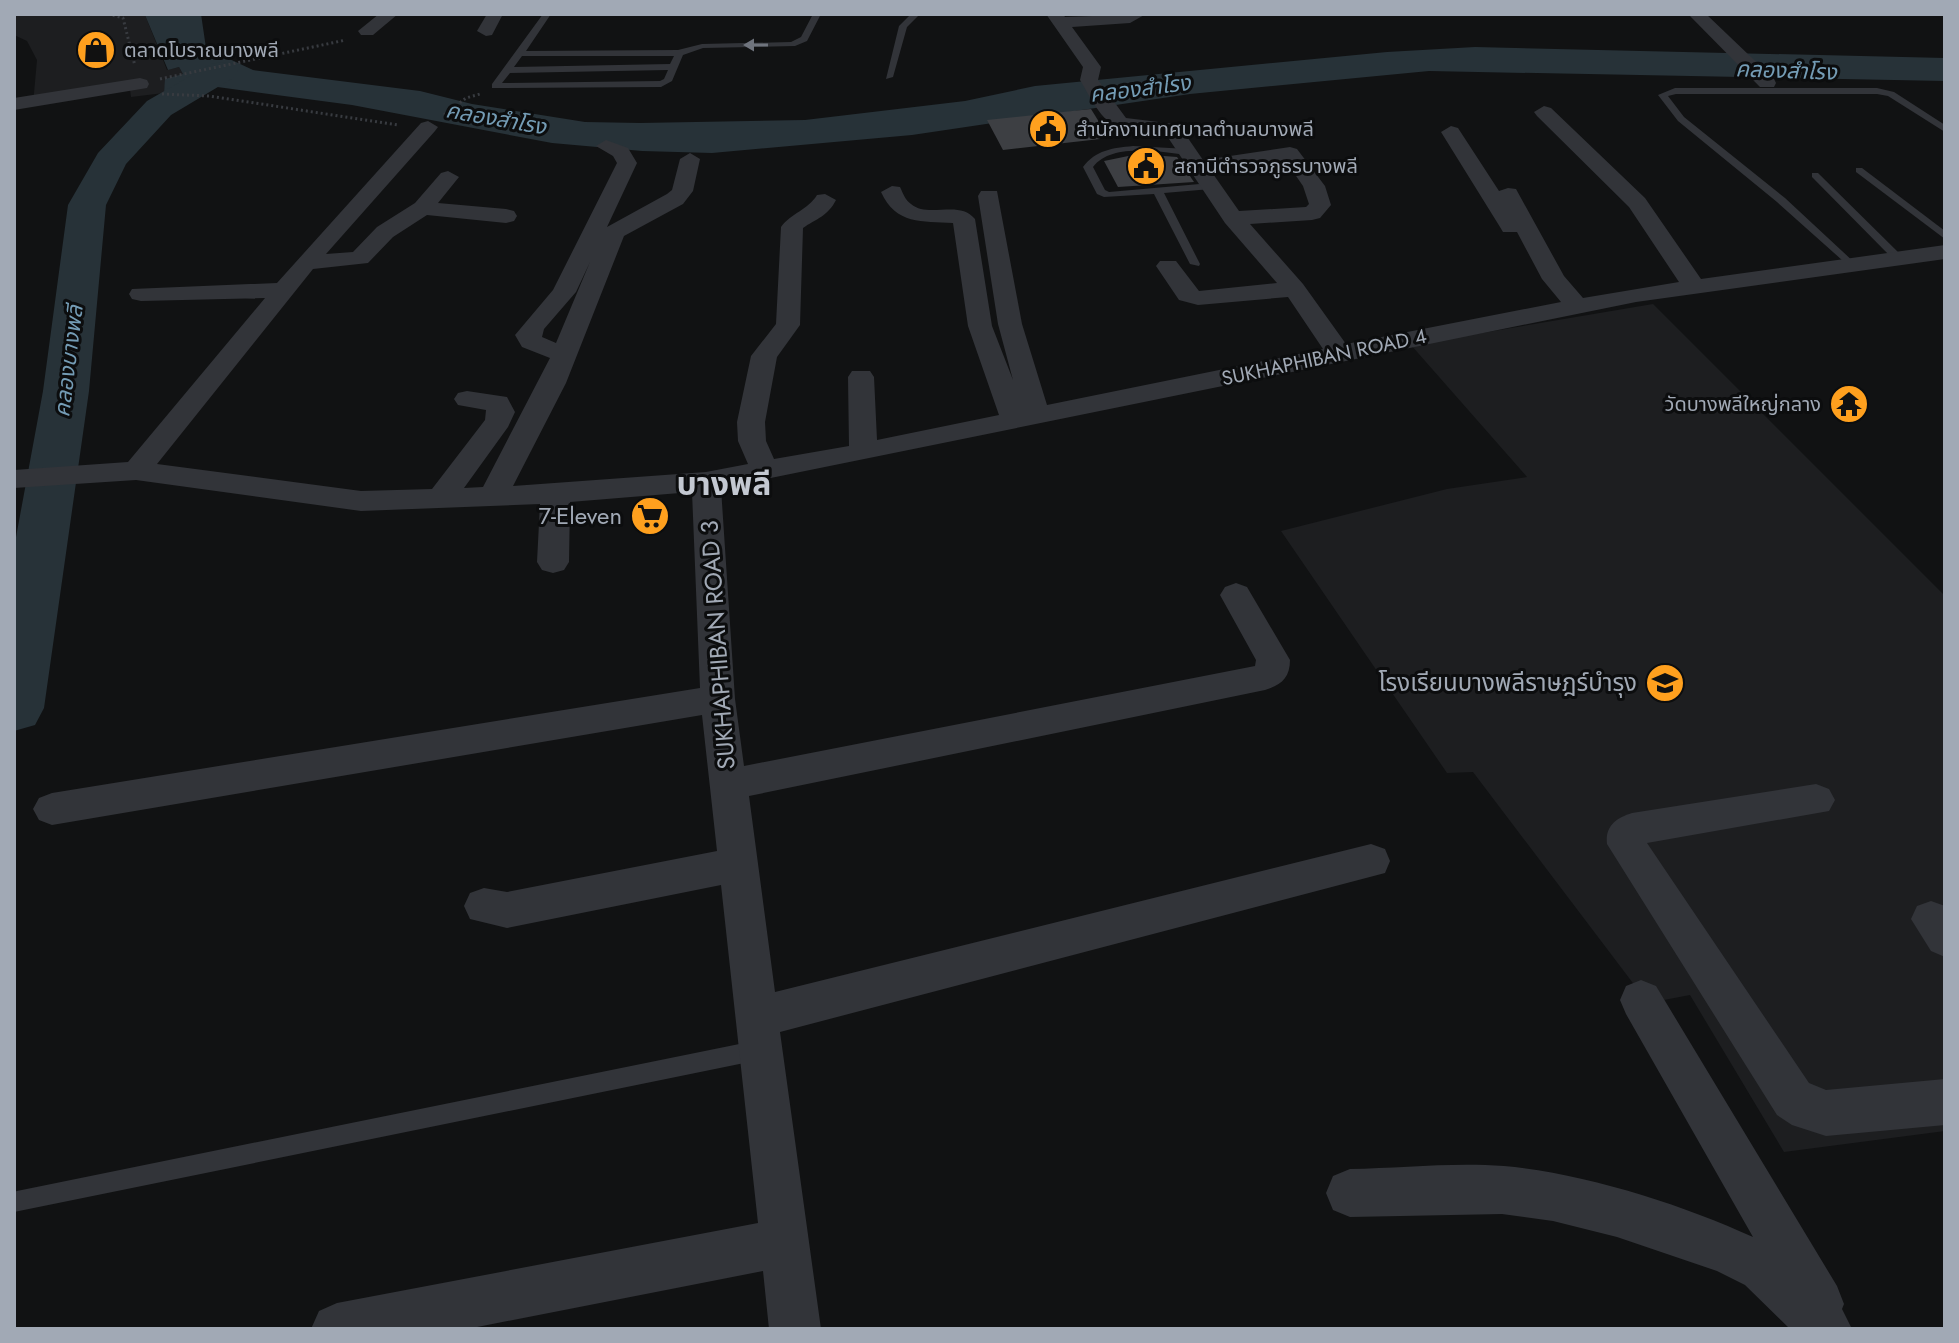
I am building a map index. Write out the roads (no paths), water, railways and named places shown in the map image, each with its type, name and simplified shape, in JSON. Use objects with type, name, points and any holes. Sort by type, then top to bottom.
[{"type":"street","points":[[367,31],[390,14]]},
{"type":"street","points":[[486,31],[495,14]]},
{"type":"street","points":[[1056,18],[1130,18],[1138,14]]},
{"type":"street","points":[[1696,14],[1772,88]]},
{"type":"street","points":[[1056,18],[1092,67],[1089,80],[1113,115],[1119,122],[1128,125],[1170,128],[1233,218],[1295,289],[1339,353]]},
{"type":"street","points":[[14,104],[140,89]]},
{"type":"street","points":[[1544,112],[1637,203],[1695,287]]},
{"type":"street","points":[[136,471],[283,290],[428,127]]},
{"type":"street","points":[[1451,132],[1508,226],[1527,229]]},
{"type":"street","points":[[564,355],[531,342],[528,335],[564,292],[627,163],[621,152],[606,146]]},
{"type":"street","points":[[1199,168],[1290,153],[1314,186],[1320,205],[1312,213],[1233,218]]},
{"type":"street","points":[[492,497],[547,394],[614,232],[675,199],[682,191],[690,159]]},
{"type":"street","points":[[306,263],[360,258],[385,232],[423,208],[448,177]]},
{"type":"street","points":[[892,192],[897,205],[907,213],[964,219],[980,326],[1026,419]]},
{"type":"street","points":[[1508,194],[1554,279],[1577,306]]},
{"type":"street","points":[[989,196],[1026,419]]},
{"type":"street","points":[[765,470],[752,441],[753,401],[764,356],[788,325],[792,227],[799,219],[819,211],[825,200]]},
{"type":"street","points":[[423,208],[506,216]]},
{"type":"street","name":"SUKHAPHIBAN ROAD 4","points":[[706,481],[863,452],[1577,306],[1945,252]]},
{"type":"street","points":[[1168,266],[1188,295],[1198,298],[1295,289]]},
{"type":"street","points":[[141,294],[283,290]]},
{"type":"street","points":[[861,377],[863,452]]},
{"type":"street","points":[[441,498],[498,421],[501,412],[497,403],[490,400],[467,399]]},
{"type":"street","points":[[22,479],[136,471],[361,501],[555,494],[706,481]]},
{"type":"street","name":"SUKHAPHIBAN ROAD 3","points":[[706,481],[718,699],[795,1329]]},
{"type":"street","points":[[553,562],[555,494]]},
{"type":"street","points":[[728,785],[1265,677],[1273,670],[1273,660],[1236,595]]},
{"type":"street","points":[[52,809],[718,699]]},
{"type":"street","points":[[1816,800],[1632,829],[1625,835],[1626,844],[1793,1099],[1808,1109],[1826,1113],[1945,1102]]},
{"type":"street","points":[[759,1033],[1371,861]]},
{"type":"street","points":[[484,906],[507,910],[738,864]]},
{"type":"street","points":[[1641,1000],[1834,1329]]},
{"type":"street","points":[[1350,1193],[1502,1190],[1553,1197],[1617,1213],[1724,1249],[1763,1267],[1826,1329]]},
{"type":"street","points":[[337,1329],[784,1242]]},
{"type":"lane","points":[[547,14],[495,86],[661,84],[668,81],[679,53]]},
{"type":"lane","points":[[520,54],[679,53],[702,46],[792,44],[804,39],[817,14]]},
{"type":"lane","points":[[889,77],[903,26],[916,14]]},
{"type":"lane","points":[[508,70],[673,67]]},
{"type":"lane","points":[[1852,266],[1781,200],[1681,119],[1662,95],[1675,91],[1772,88],[1891,94],[1945,129]]},
{"type":"lane","points":[[1131,150],[1199,168],[1157,190],[1108,195],[1101,192],[1088,167],[1091,159],[1100,153],[1131,150]]},
{"type":"lane","points":[[1859,170],[1945,236]]},
{"type":"lane","points":[[1815,175],[1898,258]]},
{"type":"lane","points":[[1157,190],[1195,264]]},
{"type":"lane","points":[[17,1202],[759,1033]]},
{"type":"water","name":"คลองสำโรง","points":[[140,14],[201,14],[206,48],[253,70],[420,91],[472,104],[585,122],[805,120],[965,101],[1035,86],[1387,52],[1475,47],[1945,58],[1945,81],[1429,71],[1190,94],[912,135],[712,153],[642,151],[552,143],[352,105],[210,86],[164,93],[165,79],[183,74],[179,67],[168,70],[145,15]]},
{"type":"waterway","name":"คลองบางพลี","points":[[14,708],[66,391],[87,205],[110,160],[159,108],[222,71]]},
{"type":"place","name":"ตลาดโบราณบางพลี","points":[[96,50]]},
{"type":"place","name":"สำนักงานเทศบาลตำบลบางพลี","points":[[1048,129]]},
{"type":"place","name":"สถานีตำรวจภูธรบางพลี","points":[[1146,166]]},
{"type":"place","name":"วัดบางพลีใหญ่กลาง","points":[[1849,404]]},
{"type":"place","name":"7-Eleven","points":[[650,516]]},
{"type":"place","name":"โรงเรียนบางพลีราษฎร์บำรุง","points":[[1665,683]]},
{"type":"district","name":"บางพลี","points":[[724,484]]}]
